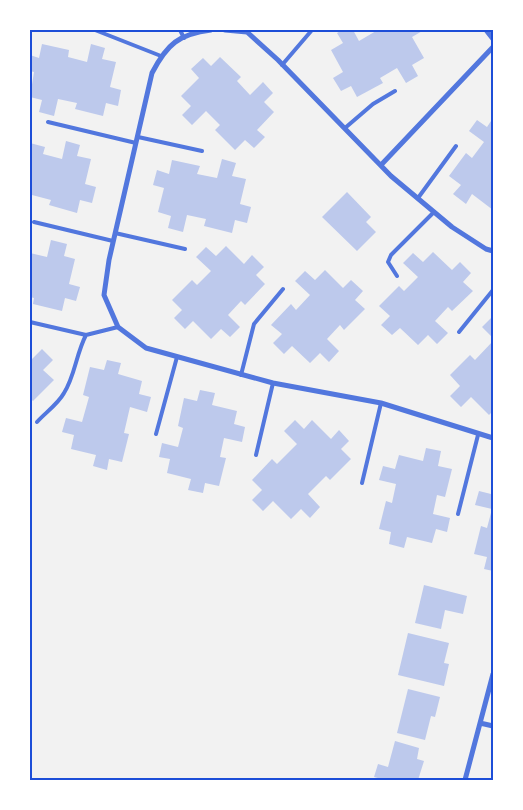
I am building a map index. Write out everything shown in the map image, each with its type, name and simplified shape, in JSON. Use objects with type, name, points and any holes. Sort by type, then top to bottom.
[{"type":"street","points":[[211,30],[194,32],[174,43],[161,56],[152,73],[115,233],[104,295],[118,327],[146,348],[273,383],[381,403],[478,435],[493,438]]},
{"type":"street","points":[[225,30],[248,31],[391,176],[452,227],[486,249],[493,251]]},
{"type":"street","points":[[486,30],[493,39]]},
{"type":"street","points":[[381,165],[493,47]]},
{"type":"street","points":[[465,780],[493,674]]},
{"type":"street","points":[[480,723],[493,726]]},
{"type":"lane","points":[[95,30],[161,56]]},
{"type":"lane","points":[[180,30],[184,38]]},
{"type":"lane","points":[[282,65],[312,30]]},
{"type":"lane","points":[[345,128],[372,104],[395,91]]},
{"type":"lane","points":[[48,122],[136,143]]},
{"type":"lane","points":[[138,137],[202,151]]},
{"type":"lane","points":[[418,198],[456,146]]},
{"type":"lane","points":[[397,276],[388,262],[391,255],[434,212]]},
{"type":"lane","points":[[34,222],[114,241]]},
{"type":"lane","points":[[115,233],[185,249]]},
{"type":"lane","points":[[241,375],[254,324],[261,313],[283,290]]},
{"type":"lane","points":[[458,332],[493,290]]},
{"type":"lane","points":[[30,322],[86,335],[118,327]]},
{"type":"lane","points":[[37,422],[64,394],[72,375],[79,348],[86,335]]},
{"type":"lane","points":[[156,434],[177,357]]},
{"type":"lane","points":[[256,455],[273,383]]},
{"type":"lane","points":[[362,483],[381,403]]},
{"type":"lane","points":[[458,514],[478,435]]},
{"type":"building","points":[[342,30],[353,30],[359,41],[375,30],[424,30],[412,37],[424,58],[412,65],[418,76],[406,83],[397,68],[380,78],[383,83],[357,97],[351,86],[341,91],[333,78],[343,72],[331,50],[343,43],[337,33]]},
{"type":"building","points":[[42,44],[69,50],[68,57],[87,62],[91,44],[105,48],[102,59],[116,62],[110,87],[121,90],[118,106],[106,103],[103,116],[75,109],[77,103],[58,99],[54,116],[39,112],[42,100],[30,97],[34,72],[30,71],[30,55],[39,58]]},
{"type":"building","points":[[220,57],[241,77],[237,81],[250,95],[263,82],[273,93],[264,102],[274,112],[257,130],[265,137],[254,148],[245,140],[235,150],[215,130],[220,125],[206,111],[192,125],[182,115],[191,106],[181,96],[199,78],[191,69],[203,58],[211,66]]},
{"type":"building","points":[[493,118],[493,210],[472,194],[466,204],[453,194],[461,185],[449,176],[466,153],[472,158],[484,142],[469,131],[477,120],[487,127]]},
{"type":"building","points":[[66,141],[80,145],[77,156],[91,159],[85,184],[96,187],[92,203],[80,200],[77,213],[49,205],[51,200],[32,195],[30,201],[30,143],[45,147],[43,154],[62,159]]},
{"type":"building","points":[[222,159],[236,163],[232,176],[246,179],[240,204],[251,207],[247,223],[235,220],[232,233],[204,226],[206,219],[187,215],[183,232],[168,228],[171,216],[158,212],[164,188],[153,185],[157,170],[169,174],[172,160],[200,166],[197,174],[217,178]]},
{"type":"building","points":[[347,192],[371,217],[366,222],[376,232],[357,251],[322,217]]},
{"type":"building","points":[[51,240],[67,244],[64,256],[75,259],[69,284],[80,287],[76,301],[65,298],[62,311],[33,304],[34,298],[30,297],[30,253],[47,257]]},
{"type":"building","points":[[226,246],[244,264],[252,255],[264,267],[256,275],[265,284],[245,305],[241,301],[228,315],[240,327],[230,337],[221,329],[211,339],[193,321],[185,329],[174,318],[182,310],[172,300],[192,280],[197,285],[211,271],[196,257],[206,247],[216,256]]},
{"type":"building","points":[[433,252],[452,270],[460,262],[471,273],[463,282],[473,291],[452,311],[448,307],[435,321],[448,333],[437,344],[428,335],[418,345],[400,328],[392,335],[381,325],[390,316],[379,306],[399,286],[404,291],[418,277],[403,263],[413,253],[423,262]]},
{"type":"building","points":[[325,270],[343,288],[351,280],[363,291],[355,300],[365,309],[344,330],[340,325],[327,339],[339,351],[329,362],[320,353],[310,363],[292,346],[284,354],[273,343],[282,334],[271,325],[291,304],[296,310],[310,295],[295,281],[305,271],[315,280]]},
{"type":"building","points":[[493,316],[493,338],[482,327]]},
{"type":"building","points":[[493,341],[493,411],[489,415],[471,397],[461,407],[450,396],[460,386],[450,375],[470,355],[475,360]]},
{"type":"building","points":[[42,349],[53,360],[43,370],[54,380],[33,401],[30,398],[30,356],[32,359]]},
{"type":"building","points":[[107,360],[121,363],[118,374],[142,381],[139,394],[151,397],[147,412],[130,407],[124,433],[129,434],[122,462],[109,459],[107,470],[93,466],[96,455],[71,449],[74,435],[62,432],[66,418],[82,422],[89,397],[83,395],[90,367],[104,370]]},
{"type":"building","points":[[200,390],[215,393],[212,405],[237,411],[234,424],[245,427],[242,442],[224,438],[220,457],[226,458],[219,486],[205,483],[203,493],[188,490],[191,479],[167,473],[170,459],[159,457],[162,443],[178,447],[183,428],[178,426],[184,398],[197,401]]},
{"type":"building","points":[[295,420],[304,429],[312,420],[331,439],[339,430],[349,441],[341,449],[351,459],[330,480],[326,476],[308,494],[320,507],[310,518],[301,509],[291,519],[273,501],[263,511],[252,500],[262,490],[252,480],[272,459],[277,464],[297,444],[284,431]]},
{"type":"building","points":[[426,448],[441,451],[438,466],[452,469],[445,497],[437,495],[433,514],[450,518],[447,532],[436,529],[432,543],[407,537],[404,548],[389,544],[391,532],[379,529],[386,501],[392,503],[396,484],[379,480],[383,466],[395,469],[399,455],[423,461]]},
{"type":"building","points":[[492,488],[493,571],[484,569],[487,557],[474,554],[481,526],[487,528],[492,509],[475,505],[479,491],[491,494]]},
{"type":"building","points":[[424,585],[467,596],[463,614],[445,610],[441,629],[415,623]]},
{"type":"building","points":[[408,633],[449,643],[444,663],[449,664],[444,686],[398,675]]},
{"type":"building","points":[[408,689],[440,697],[435,717],[431,716],[425,740],[397,733]]},
{"type":"building","points":[[395,741],[419,748],[417,759],[424,761],[418,780],[385,780],[374,777],[378,764],[388,767]]}]
